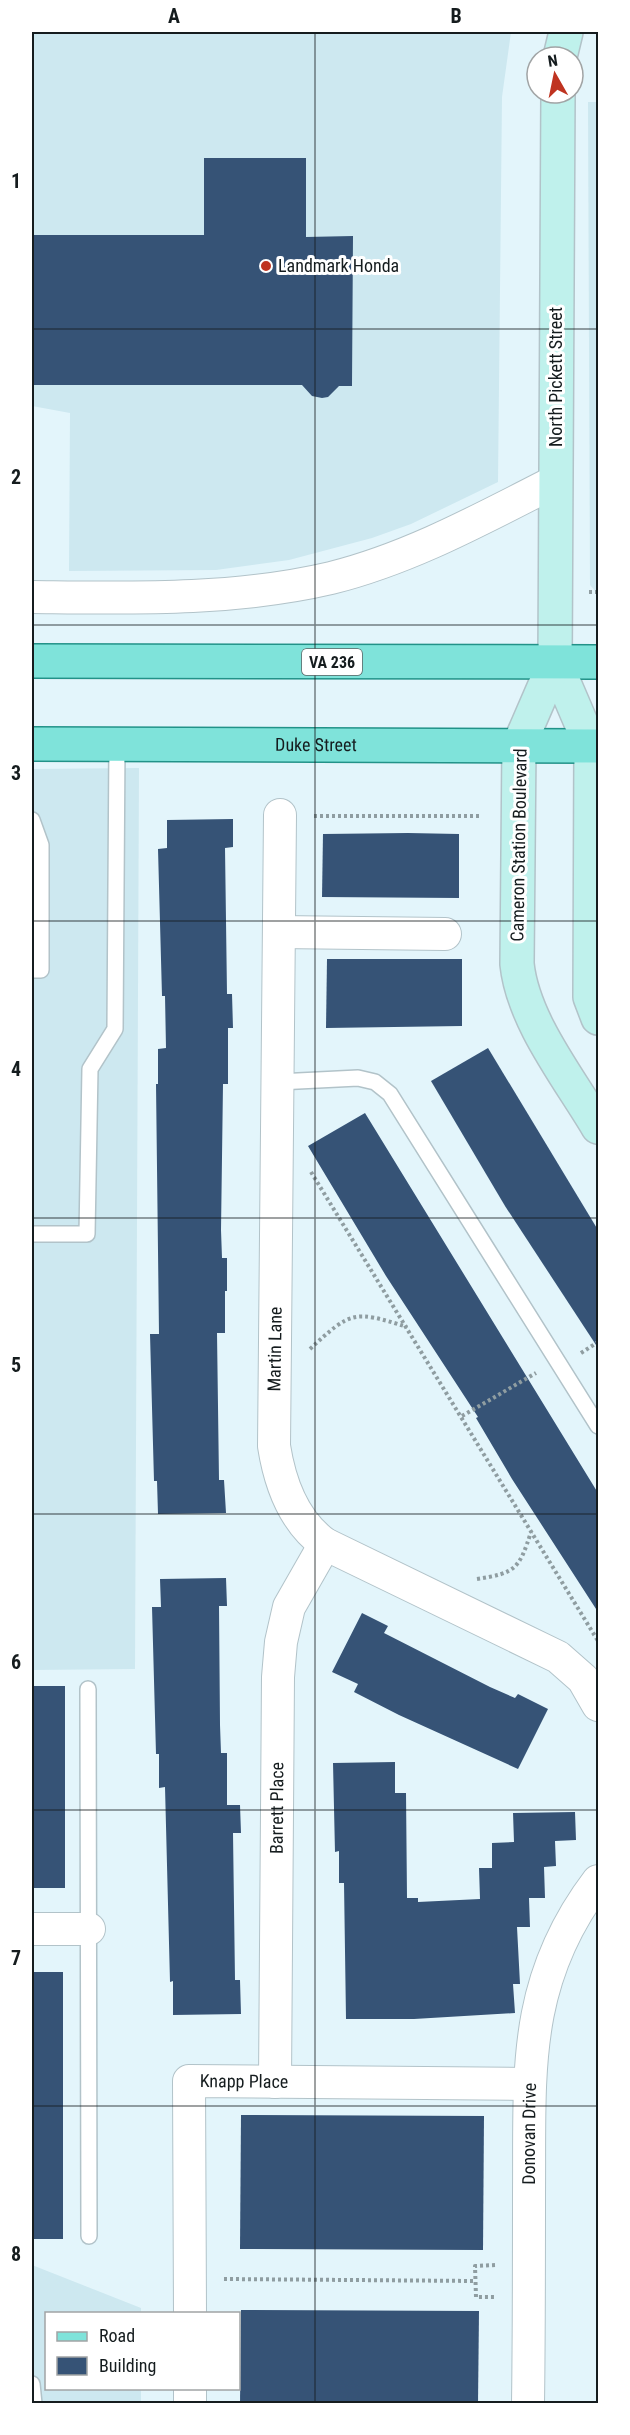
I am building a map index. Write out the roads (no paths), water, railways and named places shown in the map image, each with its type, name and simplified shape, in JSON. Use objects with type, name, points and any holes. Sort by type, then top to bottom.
[{"type":"main road","name":"VA 236","points":[[32,661],[598,662]]},
{"type":"main road","name":"Duke Street","points":[[32,744],[595,746]]},
{"type":"street","name":"North Pickett Street","points":[[555,662],[558,105]]},
{"type":"street","points":[[32,597],[224,595],[331,578],[436,542],[556,481]]},
{"type":"street","points":[[555,662],[595,746],[590,997],[598,1018]]},
{"type":"street","name":"Cameron Station Boulevard","points":[[555,662],[519,745],[519,980],[527,1007],[537,1027],[598,1126]]},
{"type":"street","name":"Martin Lane","points":[[280,815],[274,1446],[278,1469],[287,1497],[301,1521],[324,1544],[558,1657],[584,1679],[598,1702]]},
{"type":"street","points":[[279,932],[445,934]]},
{"type":"street","name":"Barrett Place","points":[[275,2082],[278,1677],[281,1642],[289,1607],[324,1544]]},
{"type":"street","name":"Donovan Drive","points":[[528,2403],[530,2084],[534,2026],[549,1974],[569,1923],[598,1881]]},
{"type":"street","points":[[32,1929],[88,1929]]},
{"type":"street","name":"Knapp Place","points":[[190,2312],[189,2081],[530,2084]]},
{"type":"lane","points":[[32,1234],[87,1234],[90,1069],[115,1029],[117,744]]},
{"type":"lane","points":[[32,820],[40,845],[41,970],[32,970]]},
{"type":"lane","points":[[278,1082],[358,1078],[375,1082],[390,1094],[598,1426]]},
{"type":"lane","points":[[88,1689],[89,2236]]},
{"type":"lane","points":[[32,2384],[34,2403]]},
{"type":"place","name":"Landmark Honda","points":[[266,266]]}]
